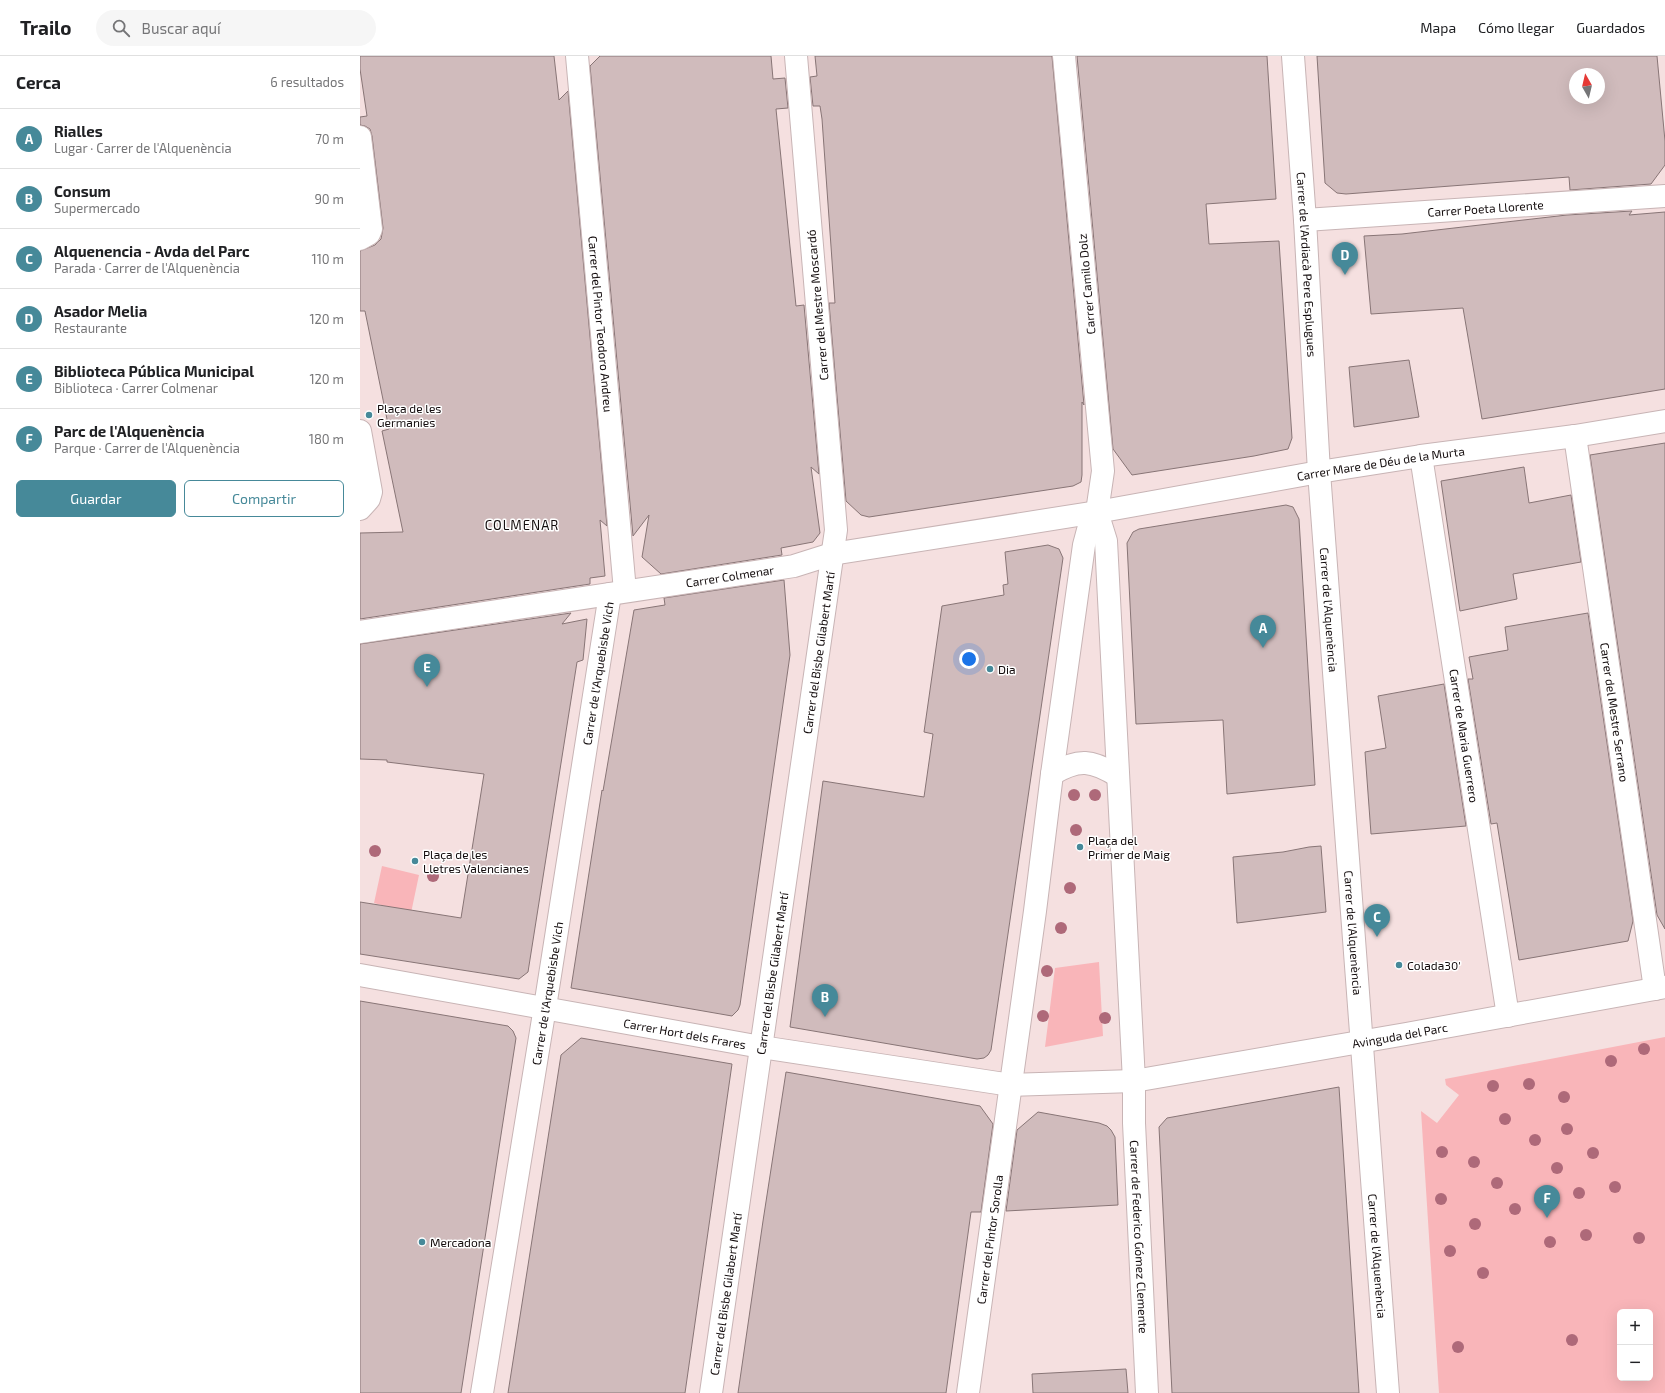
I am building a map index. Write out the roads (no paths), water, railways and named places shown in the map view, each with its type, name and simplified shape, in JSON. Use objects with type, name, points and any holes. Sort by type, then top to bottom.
[{"type":"street","name":"Carrer del Pintor Teodoro Andreu","points":[[577,56],[617,593]]},
{"type":"street","name":"Carrer del Mestre Moscardó","points":[[796,56],[836,530],[832,554]]},
{"type":"street","name":"Carrer Camilo Dolz","points":[[1064,56],[1103,471],[1097,512]]},
{"type":"street","name":"Carrer de l'Ardiacà Pere Esplugues","points":[[1293,56],[1306,220],[1319,472]]},
{"type":"street","points":[[360,137],[371,229],[369,234],[360,239]]},
{"type":"street","name":"Carrer Poeta Llorente","points":[[1306,220],[1665,196]]},
{"type":"street","name":"Carrer Mare de Déu de la Murta","points":[[1097,512],[1319,472],[1422,456],[1575,436],[1665,421]]},
{"type":"street","points":[[360,431],[371,492],[369,499],[360,509]]},
{"type":"street","name":"Carrer del Mestre Serrano","points":[[1575,436],[1660,988]]},
{"type":"street","name":"Carrer de Maria Guerrero","points":[[1422,456],[1508,1016]]},
{"type":"street","name":"Carrer de l'Alquenència","points":[[1319,472],[1388,1393]]},
{"type":"street","name":"Carrer Colmenar","points":[[360,632],[794,566],[832,554],[1097,512]]},
{"type":"street","points":[[1097,512],[1106,541],[1134,1081],[1011,1085],[1042,865],[1052,774],[1084,545],[1088,530],[1097,512]]},
{"type":"street","name":"Carrer del Bisbe Gilabert Martí","points":[[711,1393],[832,554]]},
{"type":"street","name":"Carrer de l'Arquebisbe Vich","points":[[482,1393],[545,1007],[617,593]]},
{"type":"street","points":[[1052,774],[1065,766],[1078,763],[1091,763],[1103,767],[1118,776]]},
{"type":"street","name":"Carrer Hort dels Frares","points":[[360,975],[760,1046],[1011,1085]]},
{"type":"street","name":"Avinguda del Parc","points":[[1134,1081],[1660,988]]},
{"type":"street","name":"Carrer de Federico Gómez Clemente","points":[[1134,1081],[1134,1123],[1147,1393]]},
{"type":"street","name":"Carrer del Pintor Sorolla","points":[[968,1393],[1011,1085]]},
{"type":"place","name":"Asador Melia","points":[[1345,275]]},
{"type":"place","name":"Plaça de les Germanies","points":[[369,415]]},
{"type":"place","name":"Rialles","points":[[1263,648]]},
{"type":"place","name":"Dia","points":[[990,669]]},
{"type":"place","name":"Biblioteca Pública Municipal","points":[[427,687]]},
{"type":"place","name":"Plaça del Primer de Maig","points":[[1080,847]]},
{"type":"place","name":"Plaça de les Lletres Valencianes","points":[[415,861]]},
{"type":"place","name":"Alquenencia - Avda del Parc","points":[[1377,937]]},
{"type":"place","name":"Colada30'","points":[[1399,965]]},
{"type":"place","name":"Consum","points":[[825,1017]]},
{"type":"place","name":"Parc de l'Alquenència","points":[[1547,1218]]},
{"type":"place","name":"Mercadona","points":[[422,1242]]},
{"type":"district","name":"COLMENAR","points":[[522,525]]}]
